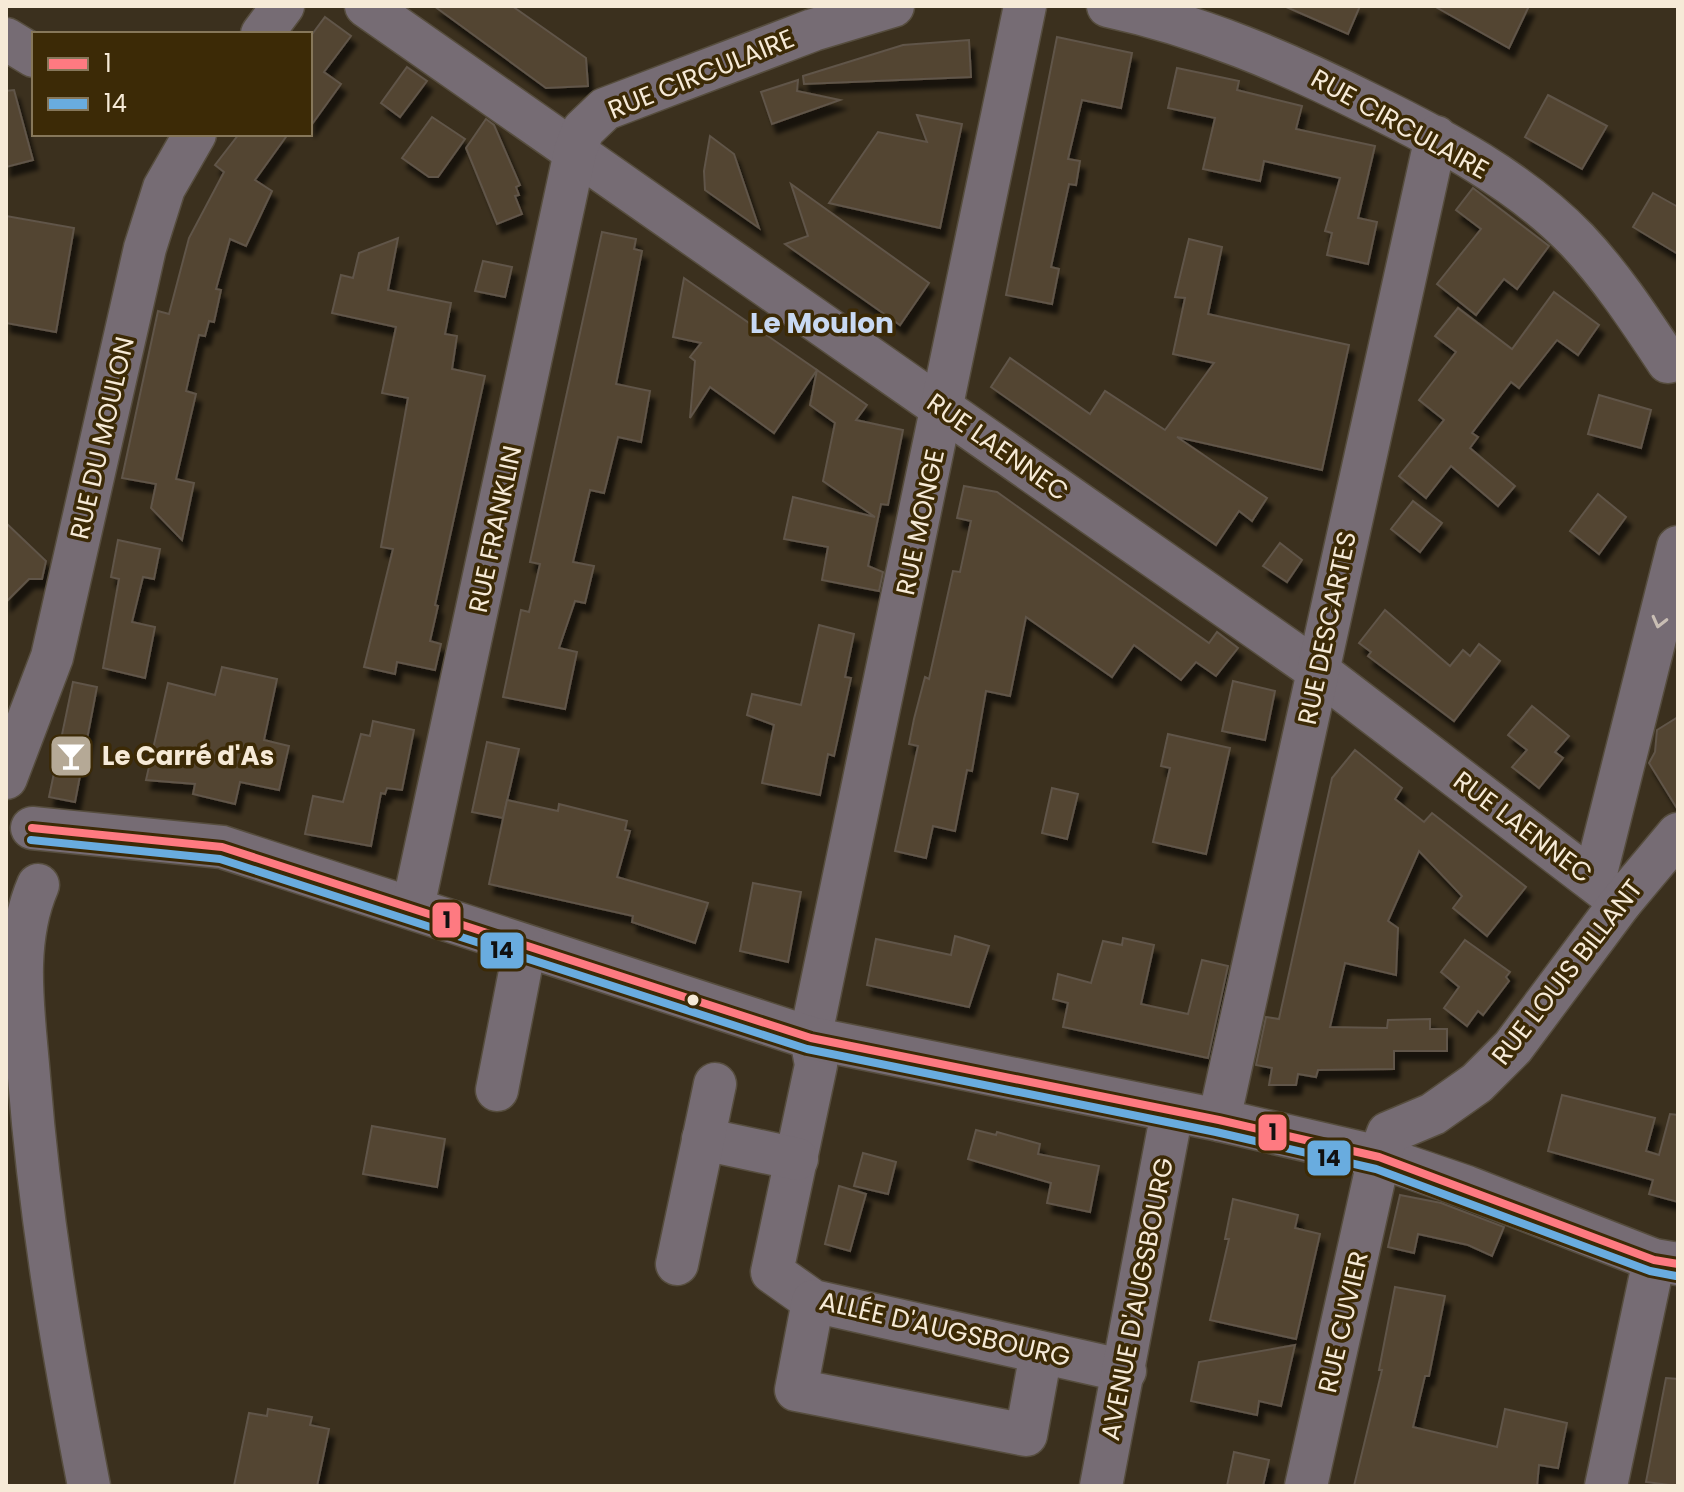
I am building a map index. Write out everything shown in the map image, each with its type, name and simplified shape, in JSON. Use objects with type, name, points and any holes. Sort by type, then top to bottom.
[{"type":"street","points":[[264,32],[283,6]]},
{"type":"street","name":"RUE LAENNEC","points":[[366,6],[1318,671],[1607,892]]},
{"type":"street","name":"RUE CIRCULAIRE","points":[[575,152],[583,130],[605,109],[813,30],[893,6]]},
{"type":"street","name":"RUE MONGE","points":[[811,1038],[1025,6]]},
{"type":"street","name":"RUE CIRCULAIRE","points":[[1108,6],[1171,20],[1226,39],[1291,65],[1436,137],[1519,191],[1576,240],[1627,301],[1668,362]]},
{"type":"street","points":[[6,39],[32,55]]},
{"type":"street","name":"RUE DESCARTES","points":[[1219,1120],[1436,137]]},
{"type":"street","name":"RUE DU MOULON","points":[[89,1486],[57,1319],[40,1208],[20,964],[13,949],[23,861],[13,762],[52,657],[145,248],[178,140]]},
{"type":"street","name":"RUE FRANKLIN","points":[[413,907],[575,152]]},
{"type":"street","points":[[1607,892],[1678,547]]},
{"type":"street","name":"RUE LOUIS BILLANT","points":[[1379,1157],[1388,1133],[1433,1114],[1477,1083],[1513,1047],[1607,892],[1678,834]]},
{"type":"street","points":[[23,861],[122,835],[222,847],[811,1038],[1219,1120],[1379,1157],[1666,1262],[1606,1486]]},
{"type":"street","points":[[497,1090],[525,946]]},
{"type":"street","name":"ALLÉE D'AUGSBOURG","points":[[811,1038],[816,1065],[772,1272],[813,1301],[1125,1371]]},
{"type":"street","points":[[677,1264],[715,1084]]},
{"type":"street","name":"AVENUE D'AUGSBOURG","points":[[1101,1486],[1172,1112]]},
{"type":"street","points":[[703,1139],[797,1159]]},
{"type":"street","name":"RUE CUVIER","points":[[1306,1486],[1379,1157]]},
{"type":"street","points":[[813,1301],[796,1390],[1026,1435],[1041,1353]]},
{"type":"building","points":[[434,6],[512,6],[586,58],[588,86],[546,88]]},
{"type":"building","points":[[1284,6],[1360,6],[1348,34]]},
{"type":"building","points":[[1434,6],[1529,6],[1509,48]]},
{"type":"building","points":[[325,17],[351,36],[324,72],[341,84],[312,124],[312,34]]},
{"type":"building","points":[[1057,37],[1132,53],[1121,108],[1082,100],[1068,159],[1080,161],[1076,185],[1069,184],[1051,267],[1059,269],[1052,304],[1006,295]]},
{"type":"building","points":[[969,40],[971,77],[804,84],[803,76],[903,45]]},
{"type":"building","points":[[407,67],[427,81],[400,117],[381,103]]},
{"type":"building","points":[[1177,68],[1239,81],[1237,90],[1302,106],[1296,129],[1375,146],[1358,218],[1377,222],[1368,264],[1327,255],[1332,233],[1325,231],[1340,178],[1264,161],[1260,181],[1203,169],[1215,118],[1168,108]]},
{"type":"building","points":[[798,80],[797,91],[840,100],[772,124],[761,92]]},
{"type":"building","points":[[14,90],[33,160],[6,167],[6,91]]},
{"type":"building","points":[[1548,95],[1607,126],[1582,169],[1525,137]]},
{"type":"building","points":[[917,115],[962,124],[940,228],[829,203],[878,132],[927,142]]},
{"type":"building","points":[[432,117],[465,139],[438,177],[429,177],[402,158]]},
{"type":"building","points":[[486,119],[494,125],[520,185],[516,187],[519,195],[515,196],[522,214],[497,224],[466,148]]},
{"type":"building","points":[[237,136],[287,136],[255,180],[272,191],[246,246],[230,239],[216,289],[221,290],[214,322],[209,321],[205,336],[199,335],[186,391],[196,394],[176,479],[194,483],[182,540],[151,508],[156,484],[122,478],[158,311],[169,314],[189,238],[224,172],[215,165]]},
{"type":"building","points":[[710,136],[734,154],[759,228],[705,190],[704,171]]},
{"type":"building","points":[[791,184],[929,283],[900,325],[785,244],[808,236]]},
{"type":"building","points":[[1473,188],[1549,246],[1517,289],[1504,279],[1476,315],[1437,284],[1481,229],[1456,210]]},
{"type":"building","points":[[1653,193],[1678,207],[1678,254],[1633,227]]},
{"type":"building","points":[[6,216],[74,228],[56,332],[6,323]]},
{"type":"building","points":[[602,232],[636,239],[634,249],[642,251],[616,384],[650,391],[641,442],[618,437],[604,493],[590,490],[573,562],[594,566],[585,603],[575,601],[559,648],[577,652],[565,709],[503,697],[521,610],[529,612],[540,564],[530,562]]},
{"type":"building","points":[[398,238],[388,290],[451,303],[445,334],[457,336],[452,369],[485,376],[435,605],[438,606],[430,641],[441,644],[435,670],[397,662],[395,674],[364,667],[393,549],[381,547],[408,398],[382,393],[396,327],[332,313],[341,275],[353,278],[359,253]]},
{"type":"building","points":[[1189,239],[1222,247],[1208,314],[1349,345],[1322,470],[1177,437],[1267,498],[1252,521],[1239,511],[1216,545],[991,387],[1010,358],[1090,414],[1105,391],[1165,430],[1214,363],[1173,354],[1185,298],[1175,297]]},
{"type":"building","points":[[483,261],[512,267],[505,297],[475,291]]},
{"type":"building","points":[[684,278],[817,370],[774,433],[710,387],[690,418],[695,361],[690,357],[701,343],[673,337]]},
{"type":"building","points":[[1554,292],[1599,325],[1578,355],[1557,340],[1519,388],[1511,382],[1472,433],[1478,437],[1470,448],[1515,486],[1498,506],[1451,466],[1426,498],[1399,476],[1444,420],[1419,400],[1456,352],[1435,336],[1458,308],[1512,349]]},
{"type":"building","points":[[817,370],[867,405],[856,420],[903,430],[888,505],[881,504],[868,566],[883,572],[879,591],[822,580],[828,547],[784,539],[793,497],[875,517],[823,481],[835,423],[810,405]]},
{"type":"building","points":[[1599,395],[1651,410],[1641,448],[1588,434]]},
{"type":"building","points":[[964,486],[997,492],[1209,643],[1217,632],[1238,648],[1216,676],[1196,662],[1181,680],[1134,645],[1112,677],[1026,617],[1010,696],[986,691],[972,771],[967,770],[955,831],[933,826],[926,858],[895,851],[918,746],[909,744],[914,719],[925,677],[929,679],[953,571],[960,572],[971,521],[957,518]]},
{"type":"building","points":[[1598,494],[1626,517],[1599,554],[1570,531]]},
{"type":"building","points":[[1413,501],[1442,523],[1420,552],[1391,529]]},
{"type":"building","points":[[6,523],[46,561],[42,579],[29,579],[6,602]]},
{"type":"building","points":[[118,540],[160,549],[154,579],[143,577],[132,622],[155,627],[145,678],[103,668],[119,579],[111,577]]},
{"type":"building","points":[[1280,543],[1302,560],[1287,582],[1263,566]]},
{"type":"building","points":[[1385,610],[1450,666],[1463,650],[1470,656],[1479,644],[1500,661],[1454,721],[1368,656],[1371,652],[1359,643]]},
{"type":"building","points":[[819,625],[854,634],[845,677],[851,678],[834,756],[828,754],[820,795],[762,783],[774,725],[747,715],[752,694],[801,705]]},
{"type":"building","points":[[222,667],[277,679],[264,740],[289,746],[279,790],[240,782],[235,804],[193,794],[195,784],[146,780],[168,683],[215,695]]},
{"type":"building","points":[[1233,681],[1275,691],[1265,740],[1222,731]]},
{"type":"building","name":"Le Carré d'As","points":[[73,682],[97,687],[75,802],[49,797]]},
{"type":"building","points":[[1532,706],[1569,736],[1555,752],[1563,758],[1539,788],[1512,767],[1527,750],[1508,735]]},
{"type":"building","points":[[1678,717],[1678,810],[1649,763],[1655,752],[1657,730]]},
{"type":"building","points":[[373,721],[414,730],[402,790],[387,788],[385,794],[381,793],[371,846],[305,834],[313,796],[343,802],[361,734],[370,736]]},
{"type":"building","points":[[1168,734],[1230,748],[1206,854],[1153,842],[1170,768],[1161,766]]},
{"type":"building","points":[[487,742],[519,749],[503,818],[472,812]]},
{"type":"building","points":[[1355,750],[1402,788],[1395,799],[1424,822],[1432,813],[1526,887],[1487,936],[1453,908],[1462,896],[1419,851],[1388,921],[1398,928],[1396,975],[1345,963],[1330,1027],[1387,1028],[1388,1020],[1430,1019],[1430,1029],[1447,1029],[1447,1051],[1394,1051],[1394,1069],[1318,1070],[1316,1077],[1298,1074],[1296,1085],[1269,1085],[1272,1068],[1256,1065],[1266,1017],[1279,1019],[1332,778]]},
{"type":"building","points":[[1052,788],[1078,794],[1067,839],[1042,833]]},
{"type":"building","points":[[507,800],[558,811],[559,804],[627,821],[625,830],[630,831],[617,877],[708,903],[695,943],[632,922],[633,916],[489,884]]},
{"type":"building","points":[[753,883],[801,892],[788,962],[740,951]]},
{"type":"building","points":[[955,936],[989,946],[969,1007],[867,985],[876,939],[951,955]]},
{"type":"building","points":[[1123,938],[1154,945],[1141,1004],[1188,1014],[1202,960],[1228,966],[1208,1058],[1063,1027],[1068,1003],[1053,999],[1058,974],[1091,983],[1103,941],[1122,945]]},
{"type":"building","points":[[1465,940],[1510,972],[1506,977],[1509,981],[1483,1015],[1478,1011],[1467,1026],[1444,1008],[1459,987],[1441,972]]},
{"type":"building","points":[[1562,1095],[1655,1118],[1646,1151],[1659,1155],[1670,1114],[1678,1115],[1678,1202],[1649,1194],[1653,1180],[1548,1151]]},
{"type":"building","points":[[372,1126],[445,1139],[437,1187],[363,1174]]},
{"type":"building","points":[[976,1130],[996,1135],[997,1132],[1040,1144],[1038,1154],[1099,1166],[1090,1212],[1047,1203],[1051,1183],[968,1159]]},
{"type":"building","points":[[863,1153],[896,1162],[888,1194],[854,1186]]},
{"type":"building","points":[[839,1186],[866,1194],[850,1251],[825,1244]]},
{"type":"building","points":[[1400,1195],[1441,1203],[1504,1227],[1492,1256],[1468,1245],[1418,1234],[1414,1253],[1388,1247]]},
{"type":"building","points":[[1233,1199],[1298,1215],[1295,1228],[1320,1234],[1296,1339],[1210,1320],[1229,1239],[1225,1239]]},
{"type":"building","points":[[1395,1287],[1445,1296],[1429,1376],[1425,1376],[1413,1427],[1497,1447],[1505,1409],[1567,1423],[1558,1468],[1539,1465],[1537,1486],[1354,1486],[1382,1370],[1379,1370]]},
{"type":"building","points":[[1295,1345],[1281,1406],[1259,1401],[1257,1415],[1191,1401],[1199,1362]]},
{"type":"building","points":[[1666,1378],[1678,1379],[1678,1486],[1646,1482]]},
{"type":"building","points":[[268,1409],[312,1417],[310,1425],[329,1429],[317,1486],[234,1486],[249,1413],[267,1416]]},
{"type":"building","points":[[1234,1452],[1269,1460],[1263,1486],[1227,1486]]},
{"type":"transit line","name":"1","points":[[32,828],[222,847],[811,1038],[1219,1120],[1379,1157],[1654,1260],[1678,1264]]},
{"type":"transit line","name":"14","points":[[31,840],[220,859],[807,1049],[1216,1132],[1376,1169],[1650,1271],[1676,1276]]},
{"type":"place","name":"Le Carré d'As","points":[[71,756]]},
{"type":"district","name":"Le Moulon","points":[[822,323]]}]
